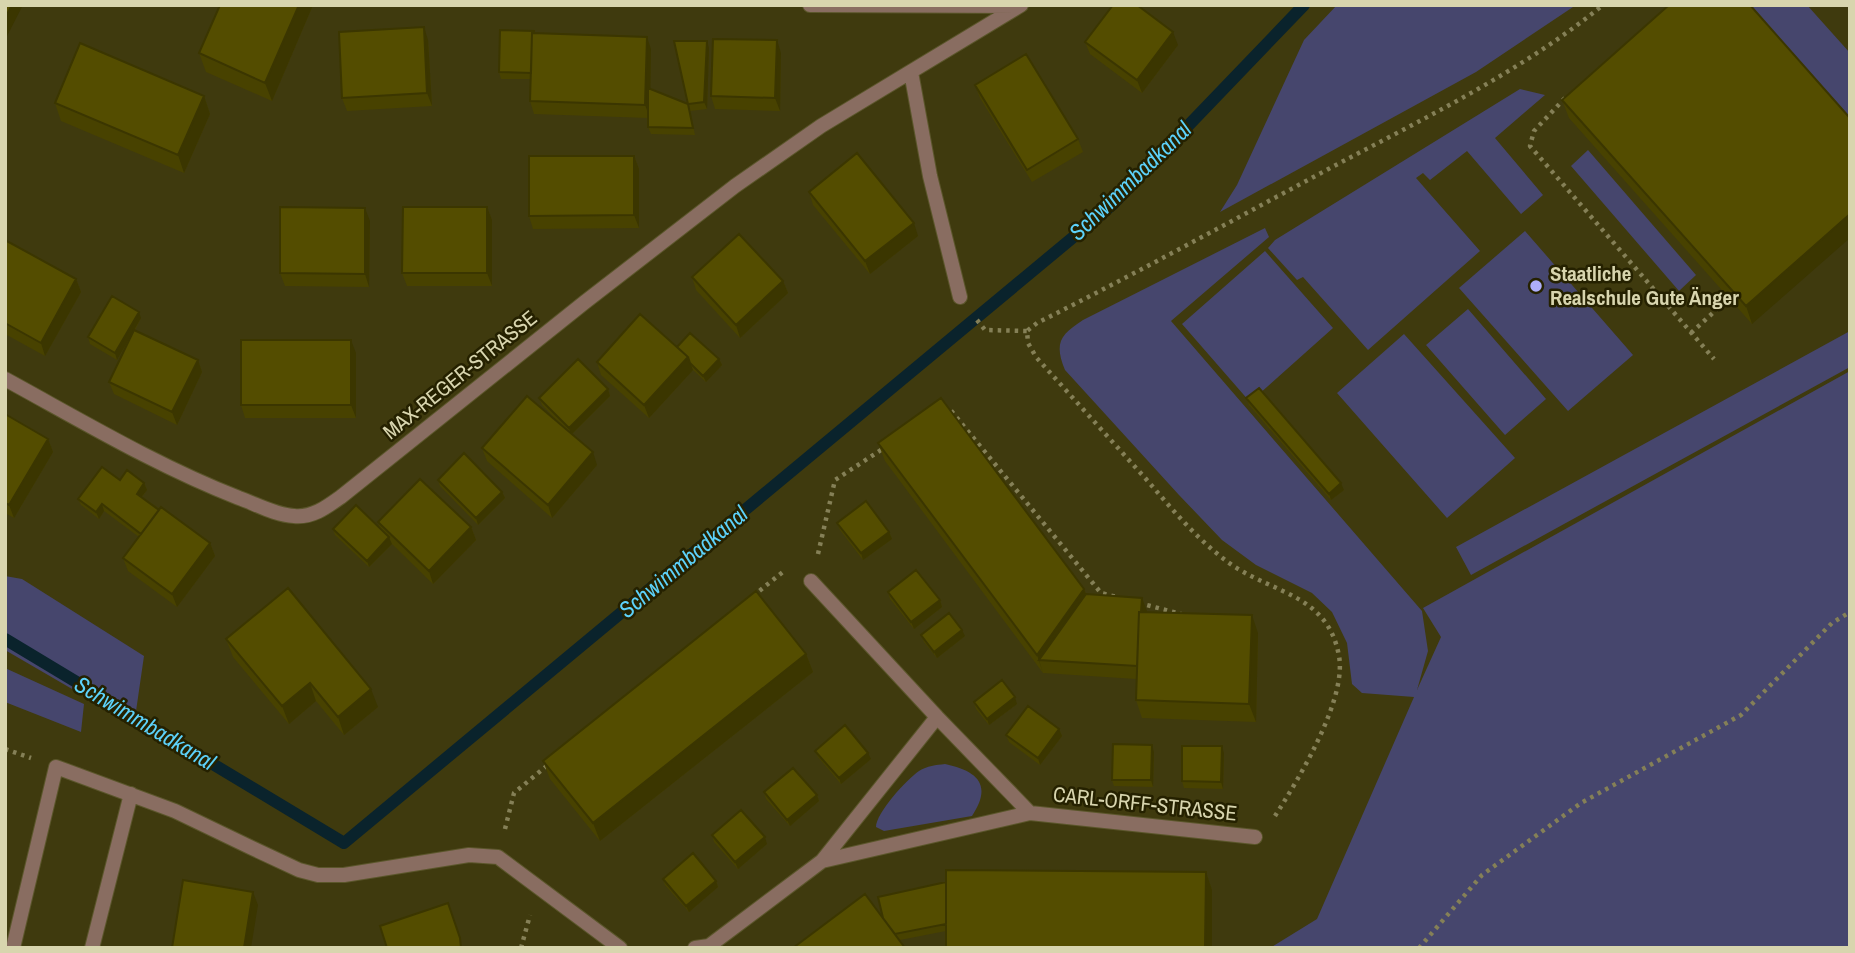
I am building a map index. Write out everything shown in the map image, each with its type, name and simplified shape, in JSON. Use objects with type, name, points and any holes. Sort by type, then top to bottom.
[{"type":"street","points":[[810,5],[1021,6]]},
{"type":"street","name":"MAX-REGER-STRASSE","points":[[5,379],[142,454],[209,486],[278,513],[296,517],[314,514],[342,496],[594,294],[735,186],[821,126],[1021,6]]},
{"type":"street","points":[[911,72],[930,176],[960,297]]},
{"type":"street","name":"CARL-ORFF-STRASSE","points":[[811,581],[1030,813]]},
{"type":"street","name":"CARL-ORFF-STRASSE","points":[[695,948],[709,946],[822,861],[937,717]]},
{"type":"street","points":[[13,948],[56,767],[175,811],[252,848],[318,875],[344,875],[469,855],[498,857],[620,948]]},
{"type":"street","points":[[92,948],[131,794]]},
{"type":"street","name":"CARL-ORFF-STRASSE","points":[[822,861],[1030,813],[1255,837]]},
{"type":"path","points":[[985,330],[1027,331],[1037,323],[1430,115],[1576,27],[1603,5]]},
{"type":"path","points":[[1568,95],[1534,131],[1530,146],[1714,359]]},
{"type":"path","points":[[1692,333],[1729,298]]},
{"type":"path","points":[[1027,331],[1028,343],[1036,357],[1188,526],[1230,563],[1258,581],[1290,592],[1315,608],[1330,629],[1339,658],[1338,687],[1321,734],[1294,786],[1273,818],[1255,837]]},
{"type":"path","points":[[937,415],[948,407],[1101,593],[1191,616]]},
{"type":"path","points":[[743,604],[785,569],[811,581],[835,480],[891,444]]},
{"type":"path","points":[[1419,948],[1482,875],[1581,803],[1741,715],[1832,623],[1850,612]]},
{"type":"path","points":[[498,857],[513,793],[555,758]]},
{"type":"shaded area","points":[[1337,5],[1576,5],[1476,72],[1220,212],[1237,185],[1304,40]]},
{"type":"shaded area","points":[[1750,5],[1807,5],[1850,53],[1850,114],[1848,115]]},
{"type":"shaded area","points":[[1520,89],[1545,95],[1495,138],[1543,195],[1521,214],[1467,151],[1430,180],[1423,173],[1416,178],[1480,251],[1368,350],[1303,277],[1297,280],[1268,248],[1275,240]]},
{"type":"shaded area","points":[[1588,150],[1696,275],[1679,291],[1571,166]]},
{"type":"shaded area","points":[[1265,228],[1269,237],[1171,321],[1422,611],[1428,651],[1417,690],[1441,637],[1423,608],[1850,371],[1850,948],[1270,948],[1317,919],[1414,697],[1362,693],[1352,684],[1347,643],[1332,612],[1312,593],[1256,565],[1222,540],[1065,370],[1060,353],[1064,335],[1083,320]]},
{"type":"shaded area","points":[[1525,231],[1633,355],[1568,411],[1459,288]]},
{"type":"shaded area","points":[[1265,251],[1333,328],[1250,402],[1182,324]]},
{"type":"shaded area","points":[[1468,309],[1546,399],[1505,435],[1426,345]]},
{"type":"shaded area","points":[[1850,331],[1850,367],[1471,575],[1456,547]]},
{"type":"shaded area","points":[[1404,334],[1515,458],[1447,518],[1337,393]]},
{"type":"shaded area","points":[[5,576],[22,579],[144,656],[134,725],[5,650]]},
{"type":"shaded area","points":[[5,668],[84,704],[81,732],[5,702]]},
{"type":"shaded area","points":[[945,764],[966,771],[978,781],[981,795],[972,816],[884,831],[876,827],[886,805],[914,775],[925,768]]},
{"type":"building","points":[[5,5],[12,5],[5,18]]},
{"type":"building","points":[[220,5],[299,5],[265,83],[199,53]]},
{"type":"building","points":[[1113,5],[1137,5],[1173,32],[1137,80],[1085,42]]},
{"type":"building","points":[[1669,5],[1750,5],[1850,116],[1850,214],[1746,306],[1562,100]]},
{"type":"building","points":[[424,27],[427,93],[342,98],[339,32]]},
{"type":"building","points":[[500,30],[534,31],[531,73],[499,72]]},
{"type":"building","points":[[532,33],[647,37],[645,105],[530,101]]},
{"type":"building","points":[[713,39],[777,40],[775,98],[711,96]]},
{"type":"building","points":[[674,41],[707,41],[704,102],[688,104]]},
{"type":"building","points":[[80,43],[204,96],[178,155],[55,103]]},
{"type":"building","points":[[1026,54],[1078,139],[1027,170],[975,85]]},
{"type":"building","points":[[648,88],[688,104],[693,128],[648,127]]},
{"type":"building","points":[[857,153],[914,223],[865,261],[809,192]]},
{"type":"building","points":[[529,156],[634,156],[634,215],[529,216]]},
{"type":"building","points":[[280,207],[365,208],[365,274],[280,273]]},
{"type":"building","points":[[403,207],[487,207],[487,273],[402,273]]},
{"type":"building","points":[[739,234],[783,281],[736,325],[692,277]]},
{"type":"building","points":[[5,240],[76,279],[41,343],[5,323]]},
{"type":"building","points":[[112,296],[139,312],[115,353],[88,337]]},
{"type":"building","points":[[640,314],[688,357],[644,405],[597,362]]},
{"type":"building","points":[[134,330],[198,360],[172,412],[109,382]]},
{"type":"building","points":[[690,333],[719,359],[703,376],[677,347]]},
{"type":"building","points":[[241,340],[351,340],[351,405],[241,405]]},
{"type":"building","points":[[578,359],[608,389],[569,428],[539,398]]},
{"type":"building","points":[[1259,388],[1341,483],[1329,494],[1246,398]]},
{"type":"building","points":[[527,396],[593,452],[548,505],[482,448]]},
{"type":"building","points":[[941,398],[1084,589],[1037,655],[878,443]]},
{"type":"building","points":[[5,414],[48,439],[9,505],[5,503]]},
{"type":"building","points":[[464,453],[502,492],[476,518],[438,480]]},
{"type":"building","points":[[102,467],[120,480],[127,470],[144,483],[137,494],[159,510],[141,534],[102,504],[96,512],[78,499]]},
{"type":"building","points":[[420,479],[471,527],[429,571],[378,522]]},
{"type":"building","points":[[866,501],[889,532],[861,553],[837,523]]},
{"type":"building","points":[[356,505],[389,537],[367,561],[333,529]]},
{"type":"building","points":[[161,507],[210,543],[172,594],[123,558]]},
{"type":"building","points":[[916,570],[940,600],[911,622],[888,592]]},
{"type":"building","points":[[288,588],[371,689],[338,717],[310,683],[282,706],[226,639]]},
{"type":"building","points":[[756,591],[806,654],[593,823],[543,761]]},
{"type":"building","points":[[1086,594],[1142,598],[1137,666],[1039,660]]},
{"type":"building","points":[[1139,612],[1252,615],[1249,704],[1136,700]]},
{"type":"building","points":[[949,613],[962,630],[934,652],[921,635]]},
{"type":"building","points":[[1002,680],[1015,697],[987,719],[974,702]]},
{"type":"building","points":[[1028,706],[1059,729],[1038,758],[1006,735]]},
{"type":"building","points":[[845,725],[868,753],[839,778],[815,751]]},
{"type":"building","points":[[1113,744],[1152,745],[1151,780],[1112,780]]},
{"type":"building","points":[[1182,746],[1222,746],[1221,782],[1182,781]]},
{"type":"building","points":[[793,768],[817,795],[787,820],[764,792]]},
{"type":"building","points":[[741,810],[765,837],[735,862],[712,835]]},
{"type":"building","points":[[693,853],[716,881],[686,906],[663,879]]},
{"type":"building","points":[[946,870],[1206,872],[1205,948],[946,948]]},
{"type":"building","points":[[183,880],[253,892],[244,948],[172,948]]},
{"type":"building","points":[[946,882],[946,924],[895,934],[883,918],[878,897]]},
{"type":"building","points":[[865,894],[905,948],[793,948]]},
{"type":"building","points":[[448,903],[461,948],[387,948],[380,926]]},
{"type":"waterway","name":"Schwimmbadkanal","points":[[5,639],[344,843],[1112,205],[1304,5]]},
{"type":"place","name":"Staatliche Realschule Gute Änger","points":[[1536,286]]}]
